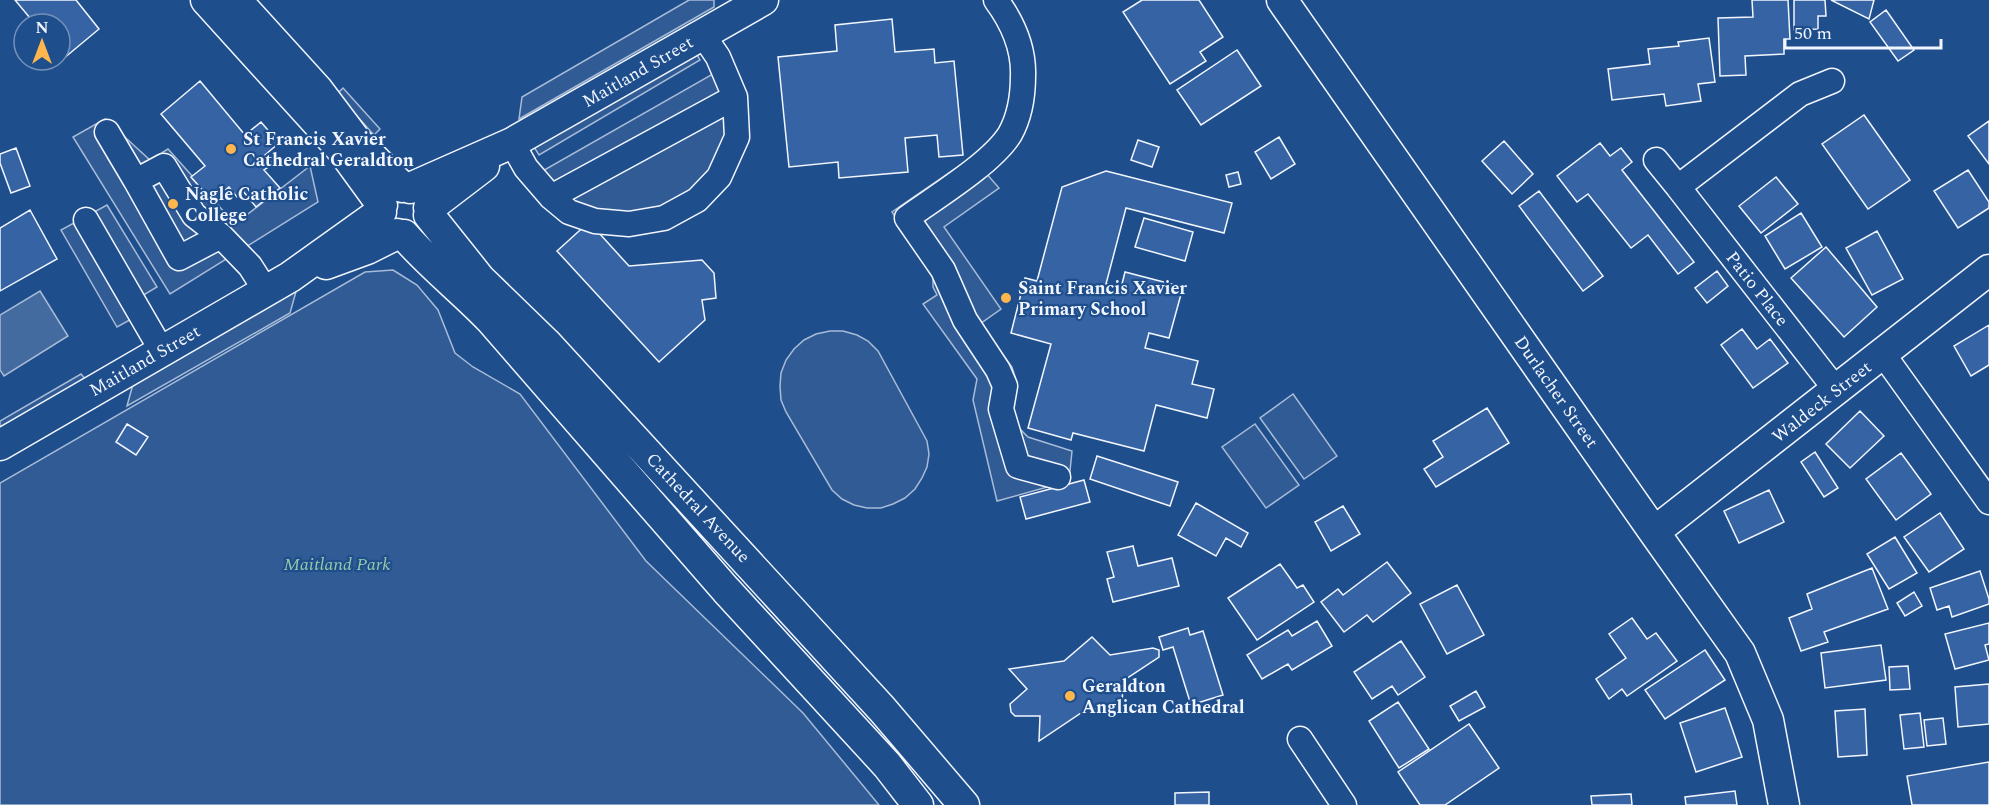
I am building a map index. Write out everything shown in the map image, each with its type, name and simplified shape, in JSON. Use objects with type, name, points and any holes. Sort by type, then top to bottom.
[{"type":"main road","name":"Cathedral Avenue","points":[[206,0],[342,150],[546,343],[882,709],[964,805]]},
{"type":"main road","name":"Cathedral Avenue","points":[[236,0],[317,89],[357,142],[404,211],[424,259],[461,289],[490,319],[726,590],[887,765],[918,805]]},
{"type":"main road","name":"Durlacher Street","points":[[1282,0],[1740,653],[1768,720],[1784,805]]},
{"type":"main road","name":"Maitland Street","points":[[0,445],[404,211],[512,143],[703,34],[750,3]]},
{"type":"main road","name":"Waldeck Street","points":[[1654,532],[1989,270]]},
{"type":"main road","points":[[856,730],[882,709]]},
{"type":"street","points":[[996,0],[1009,17],[1024,58],[1023,98],[1010,134],[987,160],[907,218],[943,270],[965,320],[998,370],[1005,386],[1000,409],[1018,466],[1058,477]]},
{"type":"street","points":[[512,143],[526,168],[551,197],[568,212],[595,221],[629,224],[664,218],[697,200],[719,177],[737,137],[735,97],[718,57],[703,34]]},
{"type":"street","points":[[1678,187],[1800,93],[1832,81]]},
{"type":"street","points":[[551,197],[735,97]]},
{"type":"street","points":[[107,132],[179,258],[221,236]]},
{"type":"street","name":"Patio Place","points":[[1656,160],[1837,391]]},
{"type":"street","points":[[136,182],[164,166],[194,214],[221,236],[250,266],[278,284]]},
{"type":"street","points":[[86,220],[162,351]]},
{"type":"street","points":[[1883,354],[1989,502]]},
{"type":"street","points":[[1300,739],[1344,805]]},
{"type":"shaded area","points":[[689,0],[714,0],[714,7],[519,119],[522,97]]},
{"type":"shaded area","points":[[696,53],[700,60],[539,155],[534,147]]},
{"type":"shaded area","points":[[732,63],[725,179],[617,230],[525,181]]},
{"type":"shaded area","points":[[343,88],[380,129],[374,135],[337,94]]},
{"type":"shaded area","points":[[105,119],[150,160],[168,149],[235,224],[310,166],[318,202],[170,294],[73,137]]},
{"type":"shaded area","points":[[972,157],[999,188],[944,227],[1001,309],[980,324],[1012,367],[1017,383],[1009,410],[1014,423],[1028,437],[1072,451],[1069,481],[997,501],[973,400],[977,379],[923,304],[937,295],[933,287],[933,275],[892,212]]},
{"type":"shaded area","points":[[107,205],[157,287],[140,297],[148,310],[117,327],[61,230]]},
{"type":"shaded area","name":"Maitland Park","points":[[393,270],[417,285],[438,310],[455,353],[473,367],[520,394],[646,561],[803,713],[879,805],[0,805],[0,483],[365,272]]},
{"type":"shaded area","points":[[297,288],[290,313],[127,406],[133,384]]},
{"type":"shaded area","points":[[40,291],[68,336],[4,376],[0,370],[0,315]]},
{"type":"shaded area","points":[[830,331],[843,331],[857,335],[868,341],[878,351],[927,441],[929,454],[927,467],[915,489],[905,498],[881,508],[854,505],[842,499],[832,490],[781,400],[781,373],[786,360],[804,340]]},
{"type":"shaded area","points":[[81,374],[86,380],[0,431],[0,421]]},
{"type":"shaded area","points":[[1293,394],[1337,456],[1304,479],[1260,418]]},
{"type":"shaded area","points":[[1255,424],[1299,485],[1266,508],[1222,447]]},
{"type":"building","points":[[15,0],[76,0],[99,29],[72,52],[72,12],[25,12]]},
{"type":"building","points":[[1142,0],[1199,0],[1223,37],[1200,52],[1206,61],[1170,84],[1123,12]]},
{"type":"building","points":[[1752,0],[1788,0],[1790,39],[1784,39],[1784,54],[1745,56],[1746,75],[1720,76],[1718,18],[1753,17]]},
{"type":"building","points":[[1794,0],[1825,0],[1826,16],[1818,16],[1818,29],[1794,30]]},
{"type":"building","points":[[1831,0],[1874,0],[1869,19]]},
{"type":"building","points":[[1886,10],[1914,50],[1898,61],[1870,22]]},
{"type":"building","points":[[892,19],[895,52],[934,49],[935,63],[954,61],[963,155],[939,157],[937,135],[905,138],[908,172],[839,178],[838,162],[789,167],[778,57],[837,51],[835,25]]},
{"type":"building","points":[[1709,38],[1715,82],[1698,84],[1701,101],[1666,106],[1664,94],[1612,100],[1608,69],[1650,64],[1648,49],[1679,46],[1678,42]]},
{"type":"building","points":[[1237,50],[1261,86],[1201,125],[1177,90]]},
{"type":"building","name":"St Francis Xavier Cathedral Geraldton","points":[[200,81],[245,135],[261,122],[279,143],[265,155],[273,164],[264,170],[280,188],[256,207],[243,191],[237,197],[229,187],[212,201],[191,177],[205,166],[161,114]]},
{"type":"building","points":[[1864,115],[1910,180],[1868,209],[1822,144]]},
{"type":"building","points":[[1989,121],[1989,164],[1968,136]]},
{"type":"building","points":[[1279,137],[1295,164],[1271,179],[1255,152]]},
{"type":"building","points":[[1138,140],[1159,147],[1152,167],[1131,160]]},
{"type":"building","points":[[1504,141],[1533,174],[1512,194],[1482,161]]},
{"type":"building","points":[[1600,143],[1610,156],[1621,148],[1632,162],[1622,170],[1694,262],[1678,274],[1648,235],[1631,248],[1588,194],[1577,202],[1557,176]]},
{"type":"building","points":[[16,148],[30,186],[11,193],[0,163],[0,154]]},
{"type":"building","points":[[1968,170],[1989,202],[1989,208],[1958,228],[1934,191]]},
{"type":"building","points":[[1106,171],[1232,203],[1224,233],[1126,208],[1106,284],[1121,288],[1125,272],[1183,287],[1169,338],[1149,333],[1145,348],[1198,361],[1192,384],[1214,389],[1207,418],[1156,405],[1144,451],[1073,433],[1071,440],[1028,428],[1051,344],[1011,333],[1025,278],[1037,281],[1062,187]]},
{"type":"building","points":[[1238,172],[1241,184],[1229,187],[1226,175]]},
{"type":"building","points":[[1776,177],[1798,204],[1761,233],[1739,206]]},
{"type":"building","points":[[1539,191],[1603,276],[1583,291],[1519,206]]},
{"type":"building","points":[[30,210],[57,259],[0,291],[0,228]]},
{"type":"building","points":[[1801,213],[1822,247],[1785,269],[1765,236]]},
{"type":"building","points":[[1144,218],[1193,232],[1185,261],[1135,247]]},
{"type":"building","points":[[589,222],[629,266],[702,260],[714,273],[716,298],[702,300],[705,320],[659,362],[557,251]]},
{"type":"building","points":[[1877,231],[1903,279],[1872,295],[1846,248]]},
{"type":"building","points":[[1826,247],[1877,307],[1844,337],[1791,278]]},
{"type":"building","points":[[1717,271],[1728,286],[1707,303],[1695,288]]},
{"type":"building","points":[[1989,325],[1989,365],[1971,376],[1954,346]]},
{"type":"building","points":[[1742,329],[1757,349],[1770,339],[1788,363],[1753,388],[1721,345]]},
{"type":"building","points":[[1487,408],[1509,443],[1436,487],[1424,469],[1443,457],[1433,441]]},
{"type":"building","points":[[1860,411],[1884,436],[1850,468],[1826,444]]},
{"type":"building","points":[[127,424],[148,437],[136,455],[116,442]]},
{"type":"building","points":[[1815,452],[1838,488],[1824,497],[1801,462]]},
{"type":"building","points":[[1901,453],[1931,494],[1896,520],[1866,479]]},
{"type":"building","points":[[1097,456],[1178,482],[1170,506],[1090,479]]},
{"type":"building","points":[[1084,480],[1090,502],[1026,519],[1020,497]]},
{"type":"building","points":[[1769,490],[1784,522],[1739,543],[1724,511]]},
{"type":"building","points":[[1196,503],[1248,533],[1241,547],[1226,538],[1216,556],[1178,535]]},
{"type":"building","points":[[1343,506],[1360,534],[1331,551],[1315,522]]},
{"type":"building","points":[[1940,513],[1964,549],[1929,572],[1904,537]]},
{"type":"building","points":[[1895,537],[1917,573],[1889,589],[1867,554]]},
{"type":"building","points":[[1133,546],[1138,566],[1172,558],[1179,586],[1113,602],[1107,579],[1114,577],[1107,552]]},
{"type":"building","points":[[1387,562],[1411,593],[1373,622],[1367,615],[1344,632],[1321,602],[1338,589],[1343,595]]},
{"type":"building","points":[[1280,564],[1297,588],[1303,585],[1314,602],[1257,640],[1228,598]]},
{"type":"building","points":[[1872,568],[1888,609],[1824,632],[1828,642],[1801,651],[1789,618],[1812,609],[1807,594]]},
{"type":"building","points":[[1980,571],[1989,604],[1952,617],[1949,606],[1937,610],[1930,588]]},
{"type":"building","points":[[1457,585],[1484,635],[1447,654],[1420,604]]},
{"type":"building","points":[[1914,592],[1922,606],[1905,616],[1897,603]]},
{"type":"building","points":[[1632,618],[1647,639],[1656,633],[1677,661],[1627,696],[1622,689],[1609,699],[1596,679],[1626,658],[1609,634]]},
{"type":"building","points":[[1317,621],[1332,646],[1292,670],[1288,664],[1262,679],[1247,655],[1288,630],[1292,636]]},
{"type":"building","points":[[1989,623],[1989,644],[1985,645],[1989,660],[1955,669],[1945,634]]},
{"type":"building","points":[[1188,628],[1190,635],[1203,631],[1223,695],[1191,705],[1173,647],[1163,650],[1159,637]]},
{"type":"building","name":"Geraldton Anglican Cathedral","points":[[1092,637],[1110,655],[1153,648],[1159,650],[1159,657],[1123,681],[1122,709],[1087,709],[1039,741],[1040,716],[1015,716],[1011,712],[1010,704],[1027,689],[1009,669],[1064,661]]},
{"type":"building","points":[[1401,641],[1425,677],[1398,695],[1392,686],[1372,699],[1354,672]]},
{"type":"building","points":[[1881,645],[1886,680],[1825,688],[1821,653]]},
{"type":"building","points":[[1705,650],[1725,680],[1665,719],[1645,690]]},
{"type":"building","points":[[1908,666],[1910,689],[1890,690],[1889,667]]},
{"type":"building","points":[[1989,684],[1989,724],[1958,727],[1955,687]]},
{"type":"building","points":[[1476,691],[1485,707],[1459,721],[1450,706]]},
{"type":"building","points":[[1398,702],[1429,749],[1399,768],[1369,721]]},
{"type":"building","points":[[1725,708],[1742,757],[1696,772],[1680,723]]},
{"type":"building","points":[[1865,709],[1867,755],[1838,757],[1835,711]]},
{"type":"building","points":[[1920,713],[1924,747],[1904,749],[1900,715]]},
{"type":"building","points":[[1943,718],[1946,744],[1927,746],[1924,720]]},
{"type":"building","points":[[1469,724],[1499,768],[1445,805],[1420,805],[1398,772]]},
{"type":"building","points":[[1989,762],[1989,805],[1912,805],[1907,776]]},
{"type":"building","points":[[1735,791],[1737,805],[1686,805],[1685,797]]},
{"type":"building","points":[[1209,792],[1209,805],[1175,805],[1175,793]]},
{"type":"building","points":[[1631,794],[1632,805],[1592,805],[1591,796]]},
{"type":"place","name":"St Francis Xavier Cathedral Geraldton","points":[[231,149]]},
{"type":"place","name":"Nagle Catholic College","points":[[173,204]]},
{"type":"place","name":"Saint Francis Xavier Primary School","points":[[1006,298]]},
{"type":"place","name":"Geraldton Anglican Cathedral","points":[[1070,696]]}]
